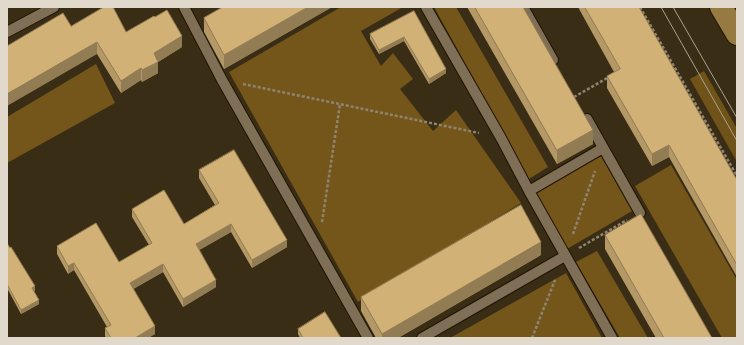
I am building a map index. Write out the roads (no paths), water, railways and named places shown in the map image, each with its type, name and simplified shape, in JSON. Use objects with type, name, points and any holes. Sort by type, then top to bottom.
[{"type":"main road","points":[[722,7],[737,34]]},
{"type":"lane","points":[[7,32],[54,7]]},
{"type":"lane","points":[[183,7],[222,80],[368,338]]},
{"type":"lane","points":[[426,7],[501,138],[565,256],[612,338]]},
{"type":"lane","points":[[523,7],[559,70]]},
{"type":"lane","points":[[574,97],[640,213]]},
{"type":"lane","points":[[529,191],[604,148]]},
{"type":"lane","points":[[422,338],[565,256]]},
{"type":"tram line","points":[[661,7],[737,141]]},
{"type":"tram line","points":[[673,7],[737,118]]}]
